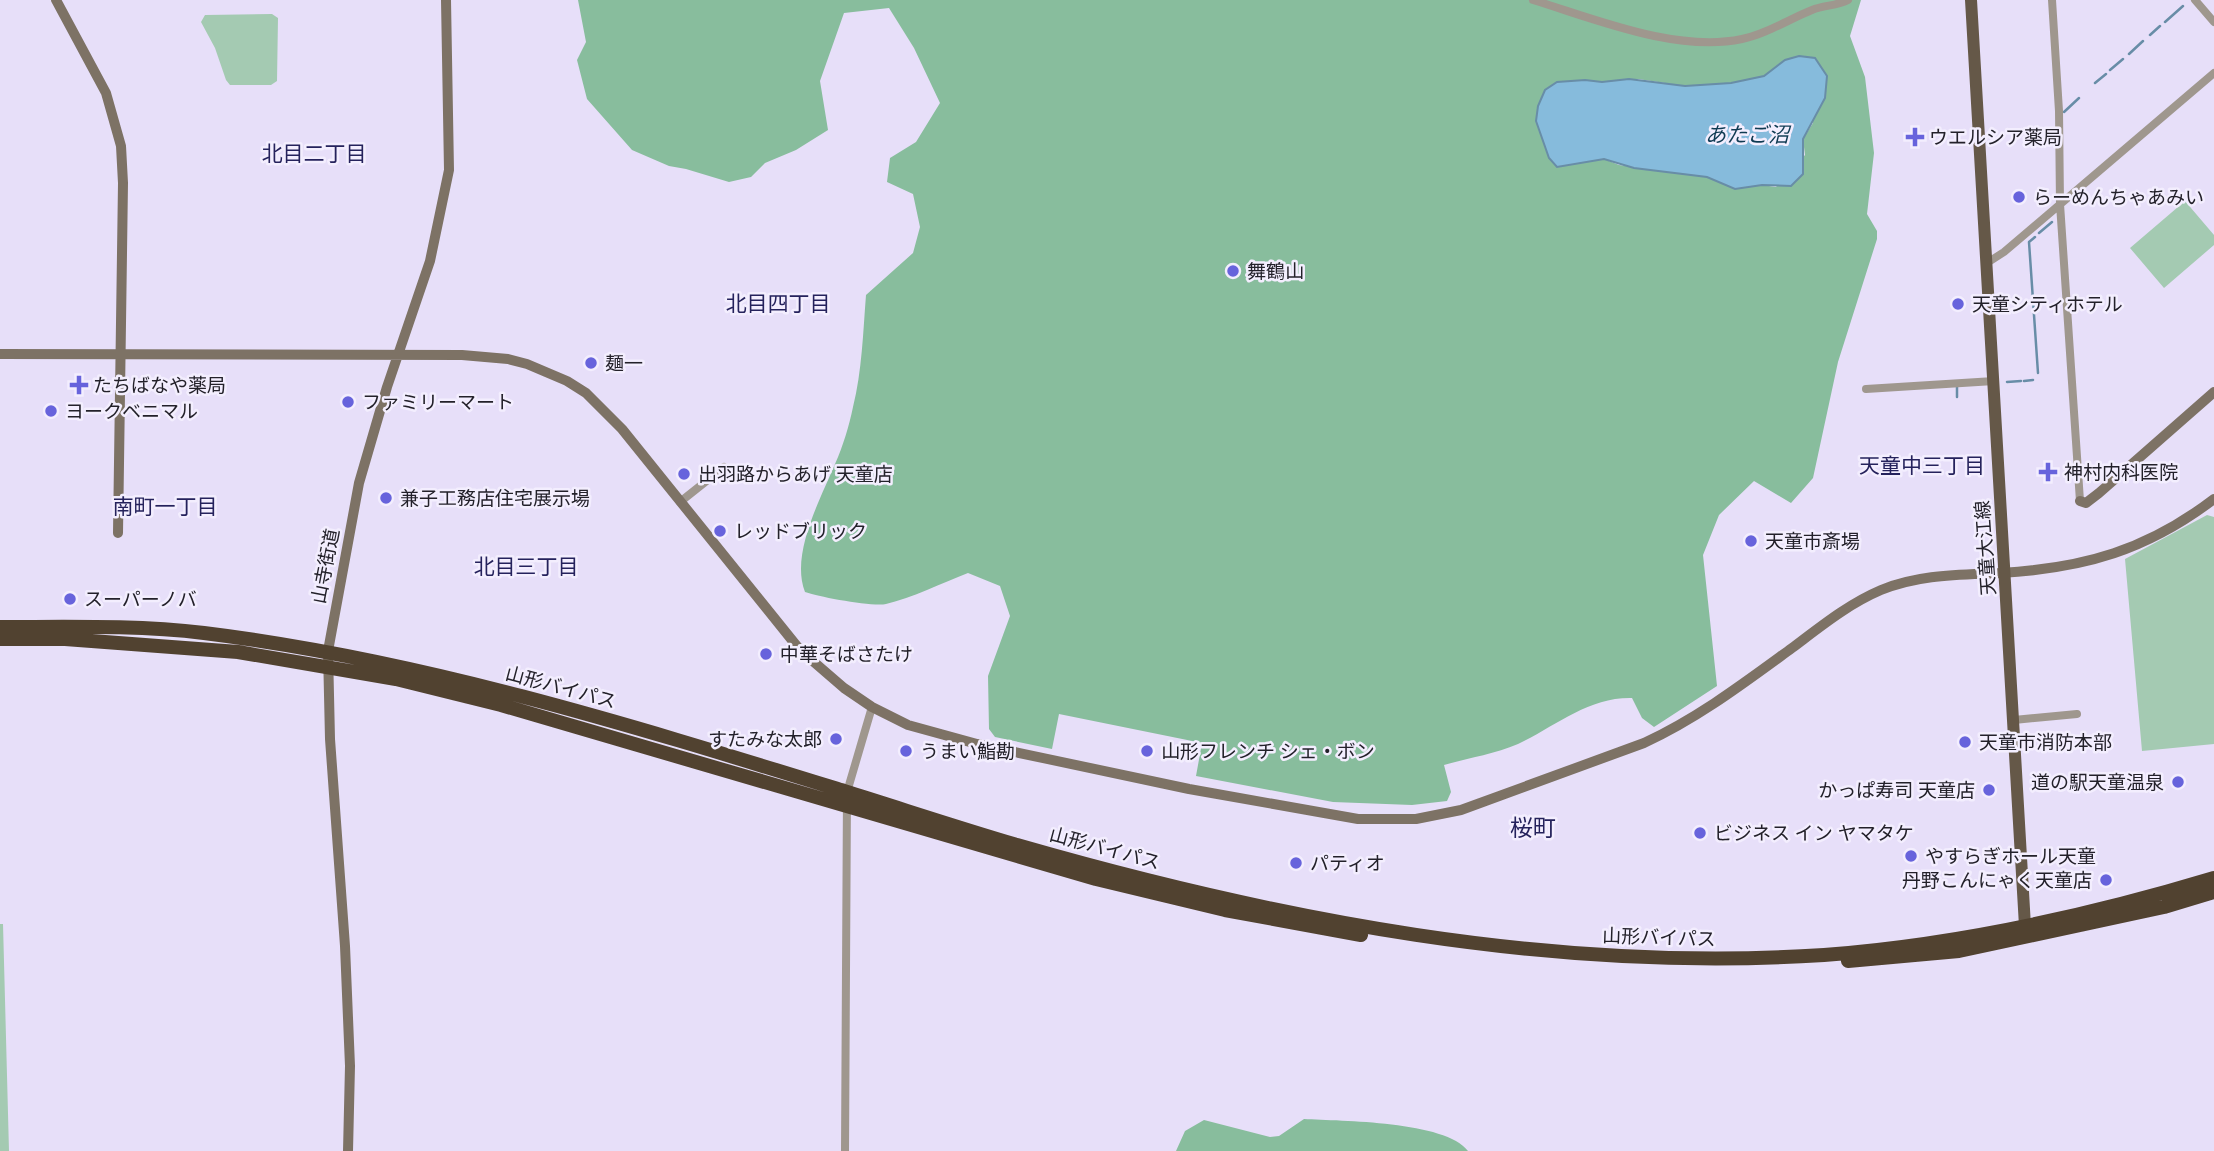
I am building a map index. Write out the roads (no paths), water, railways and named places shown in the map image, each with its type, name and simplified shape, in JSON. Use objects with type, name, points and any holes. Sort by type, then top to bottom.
[{"type":"highway","name":"山形バイパス","points":[[0,627],[199,632],[328,652],[511,692],[623,723],[1096,879],[1213,908],[1380,939],[1547,961],[1754,967],[1959,951],[2164,907],[2214,892]]},
{"type":"highway","name":"山形バイパス","points":[[0,639],[78,640],[225,651],[396,679],[1150,881],[1283,911],[1481,945],[1614,956],[1717,958],[1813,955],[1969,937],[2154,896],[2214,878]]},
{"type":"main road","name":"天童大江線","points":[[1971,0],[2025,926]]},
{"type":"street","points":[[56,0],[106,93],[121,146],[123,183],[118,533]]},
{"type":"street","name":"山寺街道","points":[[348,1151],[350,1066],[345,946],[331,764],[328,652],[359,483],[387,387],[430,261],[449,170],[446,0]]},
{"type":"street","points":[[1533,0],[1650,35],[1693,42],[1720,42],[1745,39],[1816,8],[1841,4],[1848,0]]},
{"type":"street","points":[[2052,0],[2059,111],[2060,204],[2080,501],[2086,503],[2099,494],[2214,392]]},
{"type":"street","points":[[2194,0],[2214,22]]},
{"type":"street","points":[[1987,263],[2004,252],[2214,73]]},
{"type":"street","points":[[0,354],[462,355],[508,359],[548,371],[567,380],[606,411],[800,650],[832,680],[872,707],[908,725],[943,736],[1189,789],[1357,819],[1416,819],[1482,804],[1667,733],[1725,697],[1834,617],[1879,591],[1920,577],[2005,572],[2082,563],[2134,547],[2165,533],[2214,499]]},
{"type":"street","points":[[1866,389],[1994,381]]},
{"type":"street","points":[[680,502],[724,467]]},
{"type":"street","points":[[845,1151],[846,798],[872,707]]},
{"type":"street","points":[[2014,720],[2077,714]]},
{"type":"water","name":"あたご沼","points":[[1799,56],[1815,58],[1827,76],[1825,98],[1803,139],[1803,174],[1791,186],[1762,185],[1735,189],[1707,177],[1634,168],[1604,159],[1557,167],[1549,158],[1536,121],[1538,106],[1545,90],[1557,82],[1629,79],[1685,86],[1731,83],[1764,76],[1785,60]]},
{"type":"waterway","points":[[2165,22],[2183,6]]},
{"type":"waterway","points":[[2150,35],[2160,26]]},
{"type":"waterway","points":[[2129,54],[2143,41]]},
{"type":"waterway","points":[[2110,70],[2123,59]]},
{"type":"waterway","points":[[2095,83],[2106,74]]},
{"type":"waterway","points":[[2064,112],[2079,98]]},
{"type":"waterway","points":[[2039,233],[2052,222]]},
{"type":"waterway","points":[[2035,237],[2029,242],[2038,373]]},
{"type":"waterway","points":[[2024,381],[2033,380]]},
{"type":"waterway","points":[[2007,382],[2021,381]]},
{"type":"waterway","points":[[1957,387],[1957,397]]},
{"type":"place","name":"ウエルシア薬局","points":[[1915,137]]},
{"type":"place","name":"らーめんちゃあみい","points":[[2019,197]]},
{"type":"place","name":"舞鶴山","points":[[1233,271]]},
{"type":"place","name":"天童シティホテル","points":[[1958,304]]},
{"type":"place","name":"麺一","points":[[591,363]]},
{"type":"place","name":"たちばなや薬局","points":[[79,385]]},
{"type":"place","name":"ファミリーマート","points":[[348,402]]},
{"type":"place","name":"ヨークベニマル","points":[[51,411]]},
{"type":"place","name":"神村内科医院","points":[[2048,472]]},
{"type":"place","name":"出羽路からあげ 天童店","points":[[684,474]]},
{"type":"place","name":"兼子工務店住宅展示場","points":[[386,498]]},
{"type":"place","name":"レッドブリック","points":[[720,531]]},
{"type":"place","name":"天童市斎場","points":[[1751,541]]},
{"type":"place","name":"スーパーノバ","points":[[70,599]]},
{"type":"place","name":"中華そばさたけ","points":[[766,654]]},
{"type":"place","name":"すたみな太郎","points":[[836,739]]},
{"type":"place","name":"天童市消防本部","points":[[1965,742]]},
{"type":"place","name":"うまい鮨勘","points":[[906,751]]},
{"type":"place","name":"山形フレンチ シェ・ボン","points":[[1147,751]]},
{"type":"place","name":"道の駅天童温泉","points":[[2178,782]]},
{"type":"place","name":"かっぱ寿司 天童店","points":[[1989,790]]},
{"type":"place","name":"ビジネス イン ヤマタケ","points":[[1700,833]]},
{"type":"place","name":"やすらぎホール天童","points":[[1911,856]]},
{"type":"place","name":"パティオ","points":[[1296,863]]},
{"type":"place","name":"丹野こんにゃく天童店","points":[[2106,880]]},
{"type":"district","name":"北目二丁目","points":[[314,153]]},
{"type":"district","name":"北目四丁目","points":[[778,303]]},
{"type":"district","name":"天童中三丁目","points":[[1922,465]]},
{"type":"district","name":"南町一丁目","points":[[165,506]]},
{"type":"district","name":"北目三丁目","points":[[526,566]]},
{"type":"district","name":"桜町","points":[[1533,827]]}]
